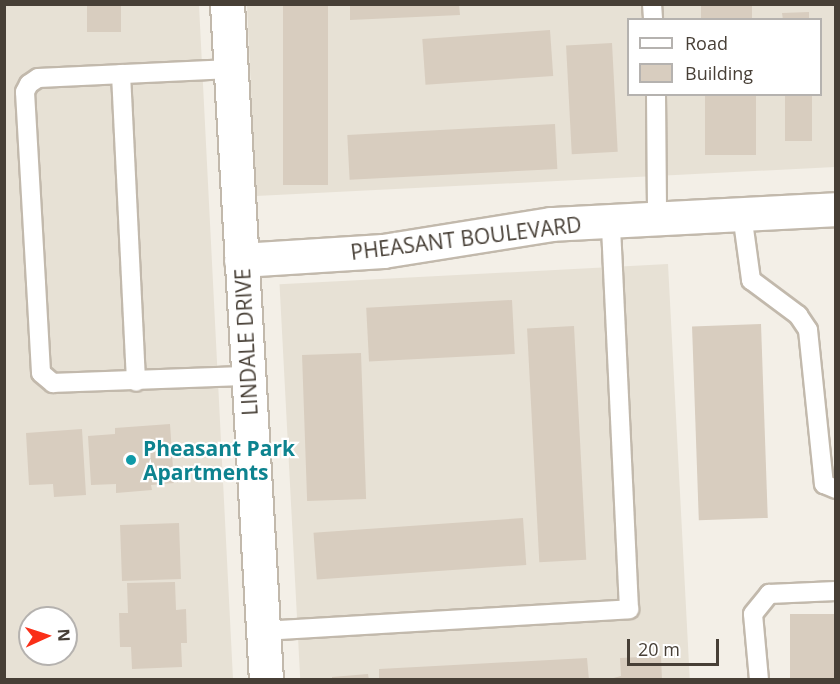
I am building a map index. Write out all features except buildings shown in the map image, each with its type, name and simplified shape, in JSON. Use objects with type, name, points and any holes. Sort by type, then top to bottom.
[{"type":"street","name":"LINDALE DRIVE","points":[[227,4],[266,680]]},
{"type":"street","name":"PHEASANT BOULEVARD","points":[[241,260],[383,251],[551,224],[836,209]]},
{"type":"lane","points":[[231,69],[38,78],[25,92],[41,373],[61,386],[248,376]]},
{"type":"lane","points":[[121,74],[136,382]]},
{"type":"lane","points":[[656,96],[657,218]]},
{"type":"lane","points":[[742,214],[751,280],[798,315],[808,330],[824,484],[836,489]]},
{"type":"lane","points":[[263,631],[629,609],[611,222]]},
{"type":"lane","points":[[759,680],[753,614],[769,594],[836,591]]},
{"type":"shaded area","name":"Pheasant Park Apartments","points":[[4,5],[199,5],[233,679],[5,679]]},
{"type":"shaded area","points":[[247,5],[835,5],[835,167],[256,196]]},
{"type":"shaded area","points":[[668,264],[690,679],[300,680],[280,284]]},
{"type":"place","name":"Pheasant Park Apartments","points":[[131,460]]}]
